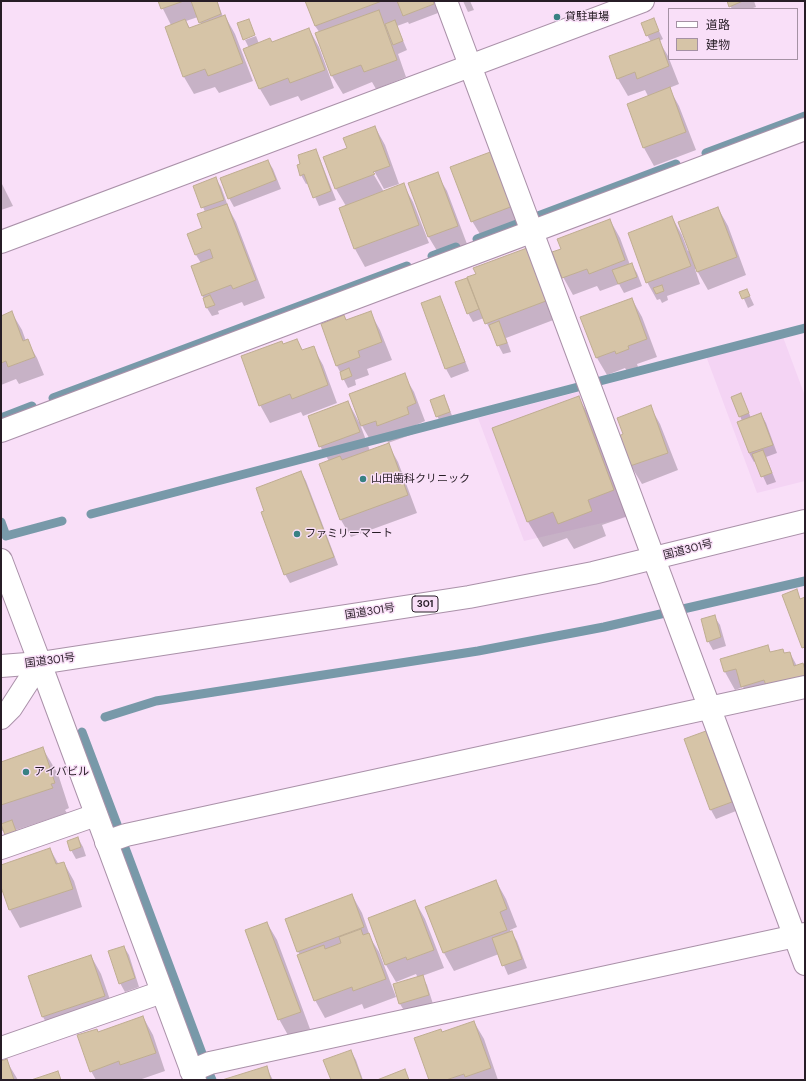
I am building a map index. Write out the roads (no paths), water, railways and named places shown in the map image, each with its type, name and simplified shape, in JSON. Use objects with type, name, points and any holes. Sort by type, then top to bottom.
[{"type":"main road","points":[[446,1],[710,708],[800,935],[805,964]]},
{"type":"main road","points":[[1,242],[643,1]]},
{"type":"main road","points":[[1,431],[805,129]]},
{"type":"main road","name":"国道301号","points":[[1,666],[40,663],[468,597],[593,573],[805,521]]},
{"type":"main road","points":[[1,560],[193,1075],[210,1063],[800,935]]},
{"type":"main road","points":[[1,718],[11,708],[40,663]]},
{"type":"main road","points":[[106,842],[126,835],[805,687]]},
{"type":"main road","points":[[1,848],[96,815]]},
{"type":"main road","points":[[1,1048],[162,992]]},
{"type":"waterway","points":[[706,153],[805,116]]},
{"type":"waterway","points":[[538,216],[676,164]]},
{"type":"waterway","points":[[477,239],[517,224]]},
{"type":"waterway","points":[[432,256],[456,247]]},
{"type":"waterway","points":[[53,398],[407,266]]},
{"type":"waterway","points":[[600,381],[805,328]]},
{"type":"waterway","points":[[91,514],[578,387]]},
{"type":"waterway","points":[[1,418],[32,406]]},
{"type":"waterway","points":[[1,522],[6,536],[62,521]]},
{"type":"waterway","points":[[683,609],[805,581]]},
{"type":"waterway","points":[[105,717],[156,701],[478,651],[604,627],[665,613]]},
{"type":"waterway","points":[[82,732],[118,827]]},
{"type":"waterway","points":[[124,845],[203,1056]]},
{"type":"waterway","points":[[209,1073],[212,1080]]},
{"type":"place","name":"貸駐車場","points":[[557,17]]},
{"type":"place","name":"山田歯科クリニック","points":[[363,479]]},
{"type":"place","name":"ファミリーマート","points":[[297,534]]},
{"type":"place","name":"アイバビル","points":[[26,772]]}]
